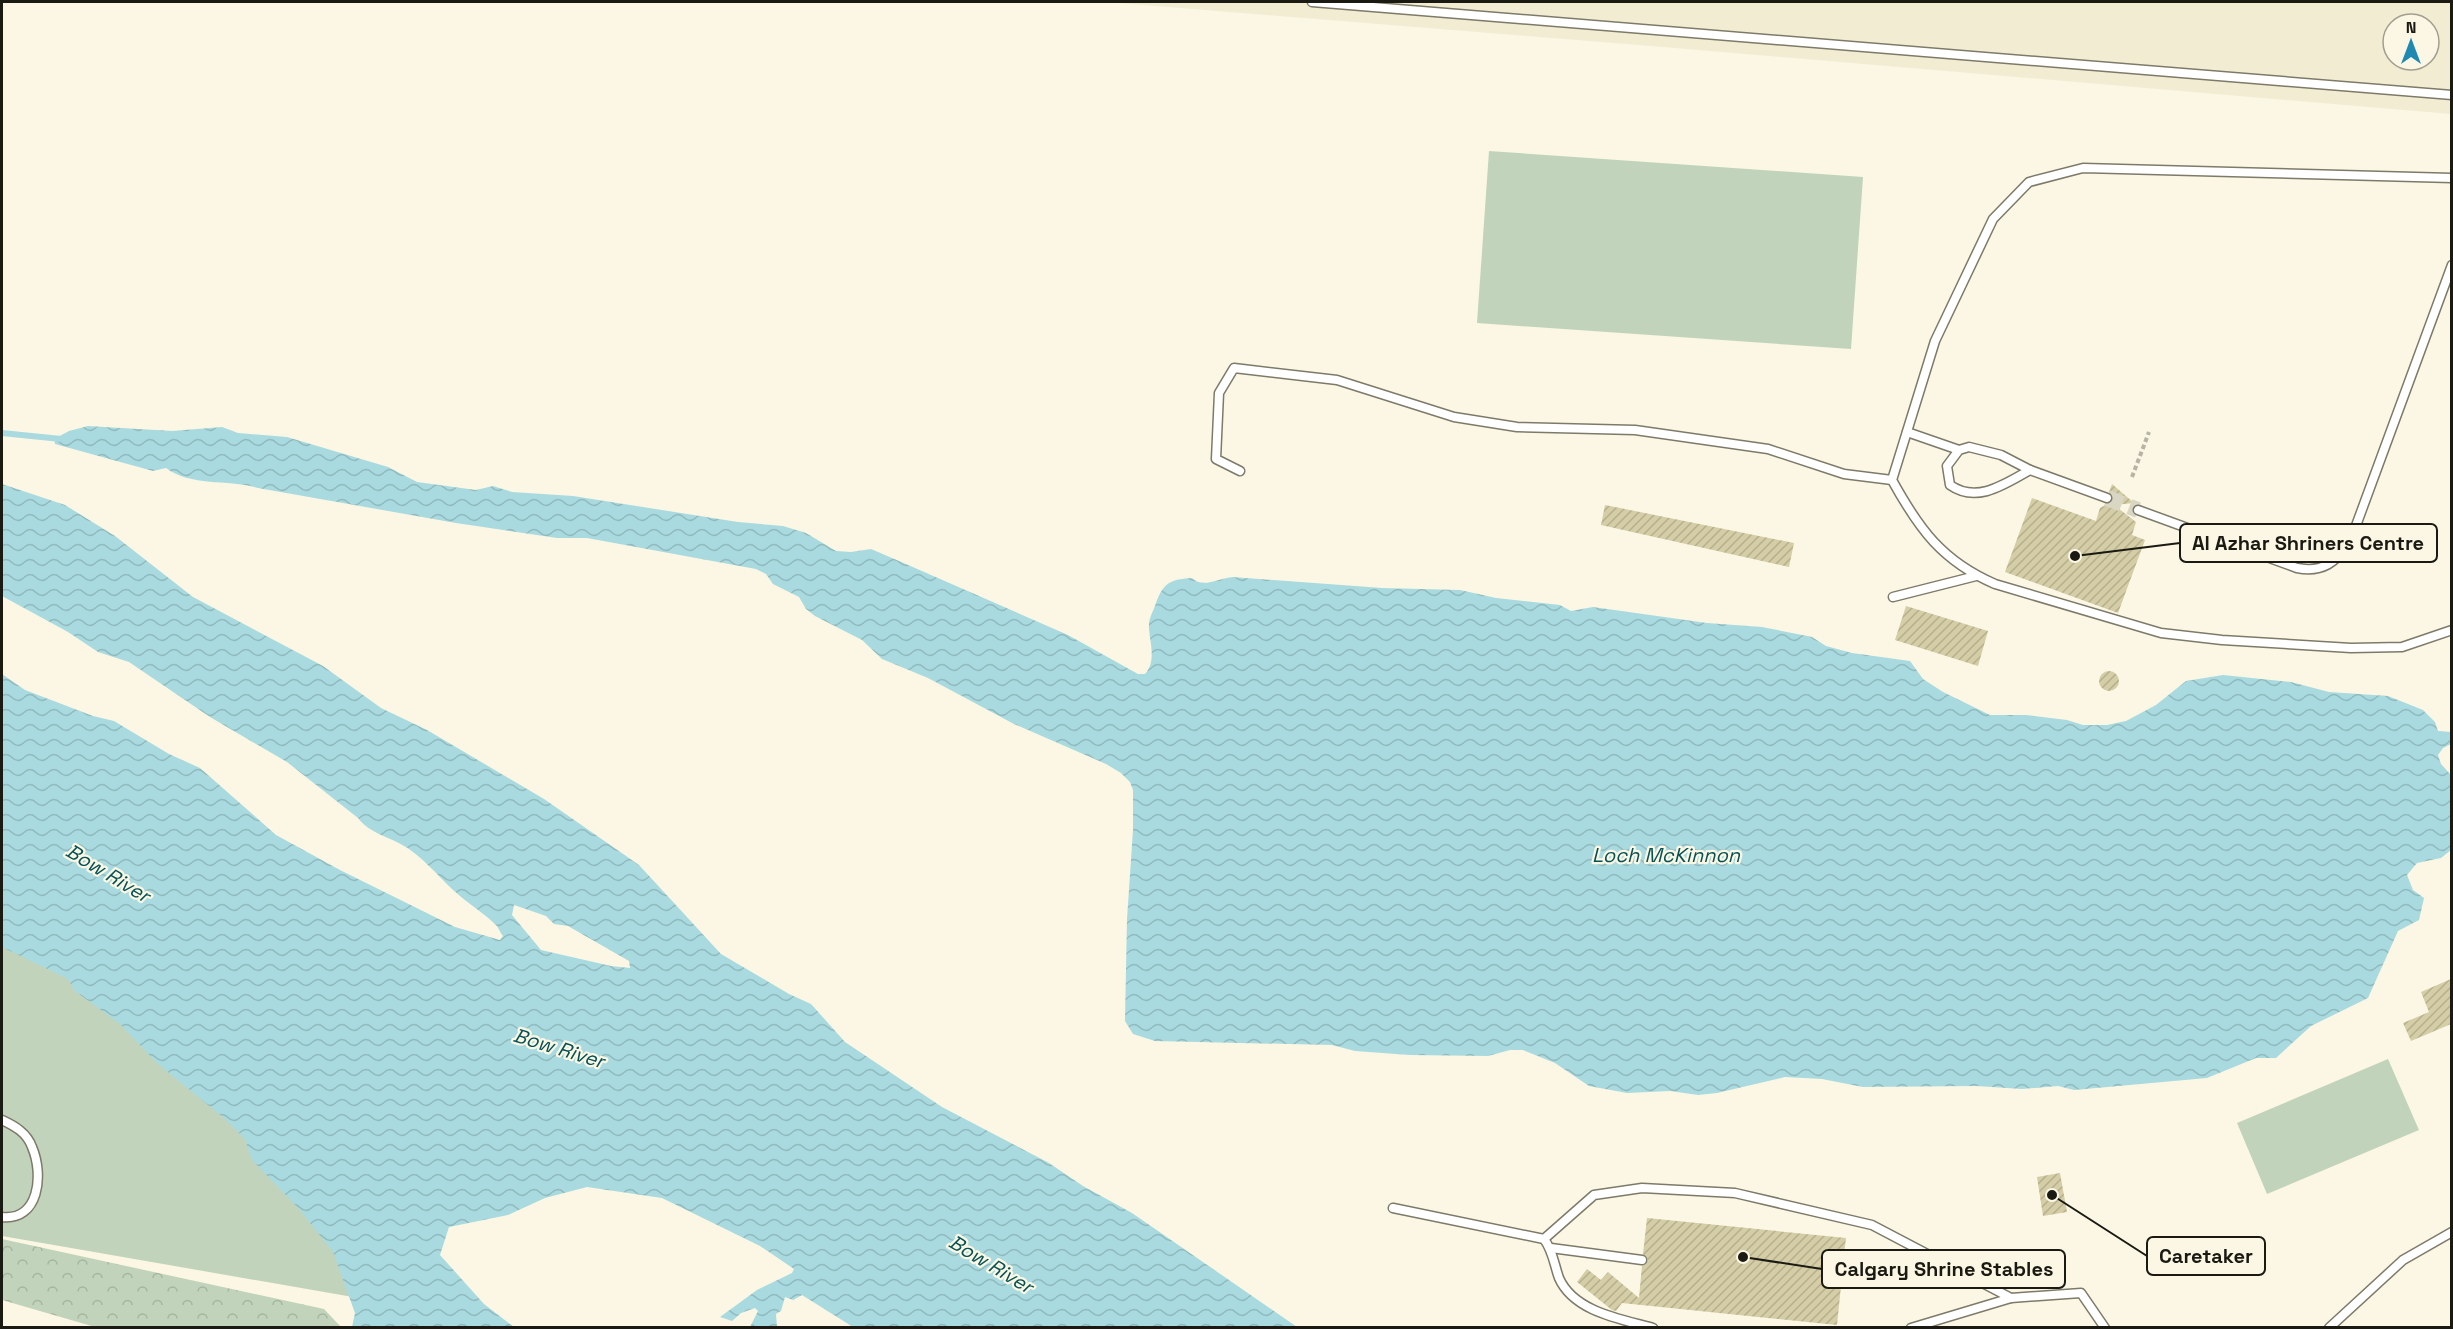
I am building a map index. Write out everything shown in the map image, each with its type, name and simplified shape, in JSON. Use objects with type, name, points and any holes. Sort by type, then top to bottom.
[{"type":"lane","points":[[1312,2],[2451,94]]},
{"type":"lane","points":[[2451,178],[2083,168],[2029,182],[1993,219],[1935,340],[1892,480],[1915,522],[1944,553],[1976,576],[1995,584],[2171,634],[2351,648],[2402,647],[2451,630]]},
{"type":"lane","points":[[2138,510],[2297,568],[2316,570],[2335,562],[2350,542],[2451,265]]},
{"type":"lane","points":[[1240,471],[1216,459],[1219,393],[1234,368],[1337,380],[1454,417],[1517,427],[1635,430],[1768,448],[1844,474],[1892,480]]},
{"type":"lane","points":[[1906,432],[1959,450],[1980,448],[2030,470],[2106,498]]},
{"type":"lane","points":[[1959,450],[1947,466],[1947,476],[1950,485],[1967,493],[1989,491],[2030,470]]},
{"type":"lane","points":[[1893,597],[1976,576]]},
{"type":"lane","points":[[2,1120],[15,1126],[32,1147],[36,1187],[33,1204],[25,1213],[2,1217]]},
{"type":"lane","points":[[1544,1239],[1594,1195],[1642,1188],[1735,1193],[1872,1225],[2011,1298]]},
{"type":"lane","points":[[1393,1208],[1544,1239],[1551,1248],[1560,1281],[1587,1309],[1653,1328]]},
{"type":"lane","points":[[2329,1328],[2403,1260],[2451,1232]]},
{"type":"lane","points":[[1551,1248],[1642,1260]]},
{"type":"lane","points":[[1911,1328],[2011,1298],[2081,1293],[2105,1328]]},
{"type":"path","points":[[2132,477],[2149,432]]},
{"type":"shaded area","points":[[1106,2],[2451,2],[2451,114],[1675,48]]},
{"type":"green space","points":[[1489,151],[1863,177],[1851,349],[1477,323]]},
{"type":"green space","points":[[2,916],[292,1163],[370,1300],[2,1236]]},
{"type":"green space","points":[[2388,1059],[2419,1130],[2267,1194],[2237,1123]]},
{"type":"green space","points":[[2,1239],[324,1309],[341,1327],[95,1327],[2,1300]]},
{"type":"water","name":"Loch McKinnon","points":[[88,426],[172,431],[222,427],[238,433],[287,437],[388,467],[417,482],[476,490],[493,486],[512,492],[573,496],[738,522],[783,526],[806,533],[836,551],[851,552],[871,549],[1068,635],[1138,674],[1145,674],[1151,662],[1149,622],[1163,588],[1177,580],[1192,578],[1206,583],[1233,577],[1382,588],[1460,590],[1496,598],[1560,605],[1571,611],[1593,607],[1707,623],[1762,627],[1812,637],[1826,646],[1852,653],[1910,661],[1923,679],[1943,692],[1990,715],[2026,715],[2067,720],[2083,725],[2107,725],[2126,721],[2156,705],[2186,681],[2223,675],[2291,682],[2329,692],[2388,696],[2423,710],[2435,722],[2438,731],[2451,732],[2451,744],[2443,748],[2438,755],[2441,764],[2451,775],[2451,850],[2441,858],[2417,863],[2407,875],[2413,890],[2424,898],[2419,920],[2398,931],[2368,998],[2311,1026],[2276,1058],[2256,1058],[2207,1078],[2074,1090],[2058,1086],[2022,1089],[1977,1086],[1863,1087],[1822,1079],[1785,1077],[1717,1093],[1698,1095],[1670,1091],[1627,1093],[1589,1086],[1555,1063],[1523,1050],[1510,1050],[1488,1056],[1410,1055],[1355,1051],[1332,1045],[1155,1041],[1133,1034],[1125,1021],[1133,790],[1130,782],[1121,773],[1106,764],[1014,724],[928,678],[882,659],[862,640],[815,616],[806,609],[799,597],[773,584],[766,574],[756,569],[587,538],[557,538],[456,523],[247,485],[198,480],[176,474],[166,468],[153,471],[55,444],[54,439],[69,431]]},
{"type":"water","name":"Bow River","points":[[2,484],[65,505],[115,536],[193,597],[323,666],[381,708],[427,730],[544,799],[639,865],[721,954],[789,994],[811,1004],[845,1042],[942,1107],[1049,1163],[1083,1186],[1132,1213],[1297,1327],[853,1327],[802,1295],[793,1300],[785,1297],[781,1311],[776,1314],[777,1327],[750,1327],[758,1311],[755,1308],[741,1313],[732,1321],[720,1317],[757,1290],[792,1273],[794,1269],[760,1246],[662,1198],[587,1187],[545,1198],[508,1215],[449,1227],[440,1255],[484,1304],[514,1327],[352,1327],[355,1313],[333,1252],[299,1209],[252,1160],[245,1139],[225,1119],[158,1064],[120,1024],[75,991],[68,979],[2,947],[2,674],[25,690],[93,716],[114,721],[169,754],[200,768],[276,835],[340,870],[455,927],[500,940],[503,936],[492,921],[453,890],[416,854],[363,824],[287,762],[210,717],[129,662],[98,652],[68,632],[2,596]],"holes":[[[514,905],[546,916],[554,924],[568,926],[629,961],[630,968],[611,966],[541,950],[512,915]]]},
{"type":"building","points":[[2112,484],[2134,503],[2114,505],[2136,522],[2132,535],[2145,540],[2118,613],[2005,572],[2032,498],[2096,521],[2100,508],[2113,501],[2113,496],[2109,492]]},
{"type":"building","points":[[1605,505],[1794,543],[1789,567],[1601,525]]},
{"type":"building","points":[[1906,606],[1988,631],[1978,666],[1895,640]]},
{"type":"building","points":[[2105,671],[2113,671],[2119,677],[2119,685],[2113,691],[2105,691],[2099,685],[2099,677]]},
{"type":"building","points":[[2451,979],[2451,1024],[2411,1041],[2403,1023],[2429,1012],[2421,992]]},
{"type":"building","points":[[2060,1173],[2067,1212],[2043,1216],[2037,1177]]},
{"type":"building","points":[[1647,1218],[1846,1238],[1842,1270],[1858,1288],[1841,1286],[1837,1325],[1622,1303],[1616,1311],[1612,1310],[1577,1282],[1587,1269],[1601,1280],[1608,1272],[1639,1298],[1642,1266],[1648,1260],[1643,1254]]},
{"type":"waterway","points":[[2,433],[61,439]]},
{"type":"tunnel","points":[[2107,498],[2138,510]]},
{"type":"place","name":"Al Azhar Shriners Centre","points":[[2075,556]]},
{"type":"place","name":"Caretaker","points":[[2052,1195]]},
{"type":"place","name":"Calgary Shrine Stables","points":[[1743,1257]]}]
